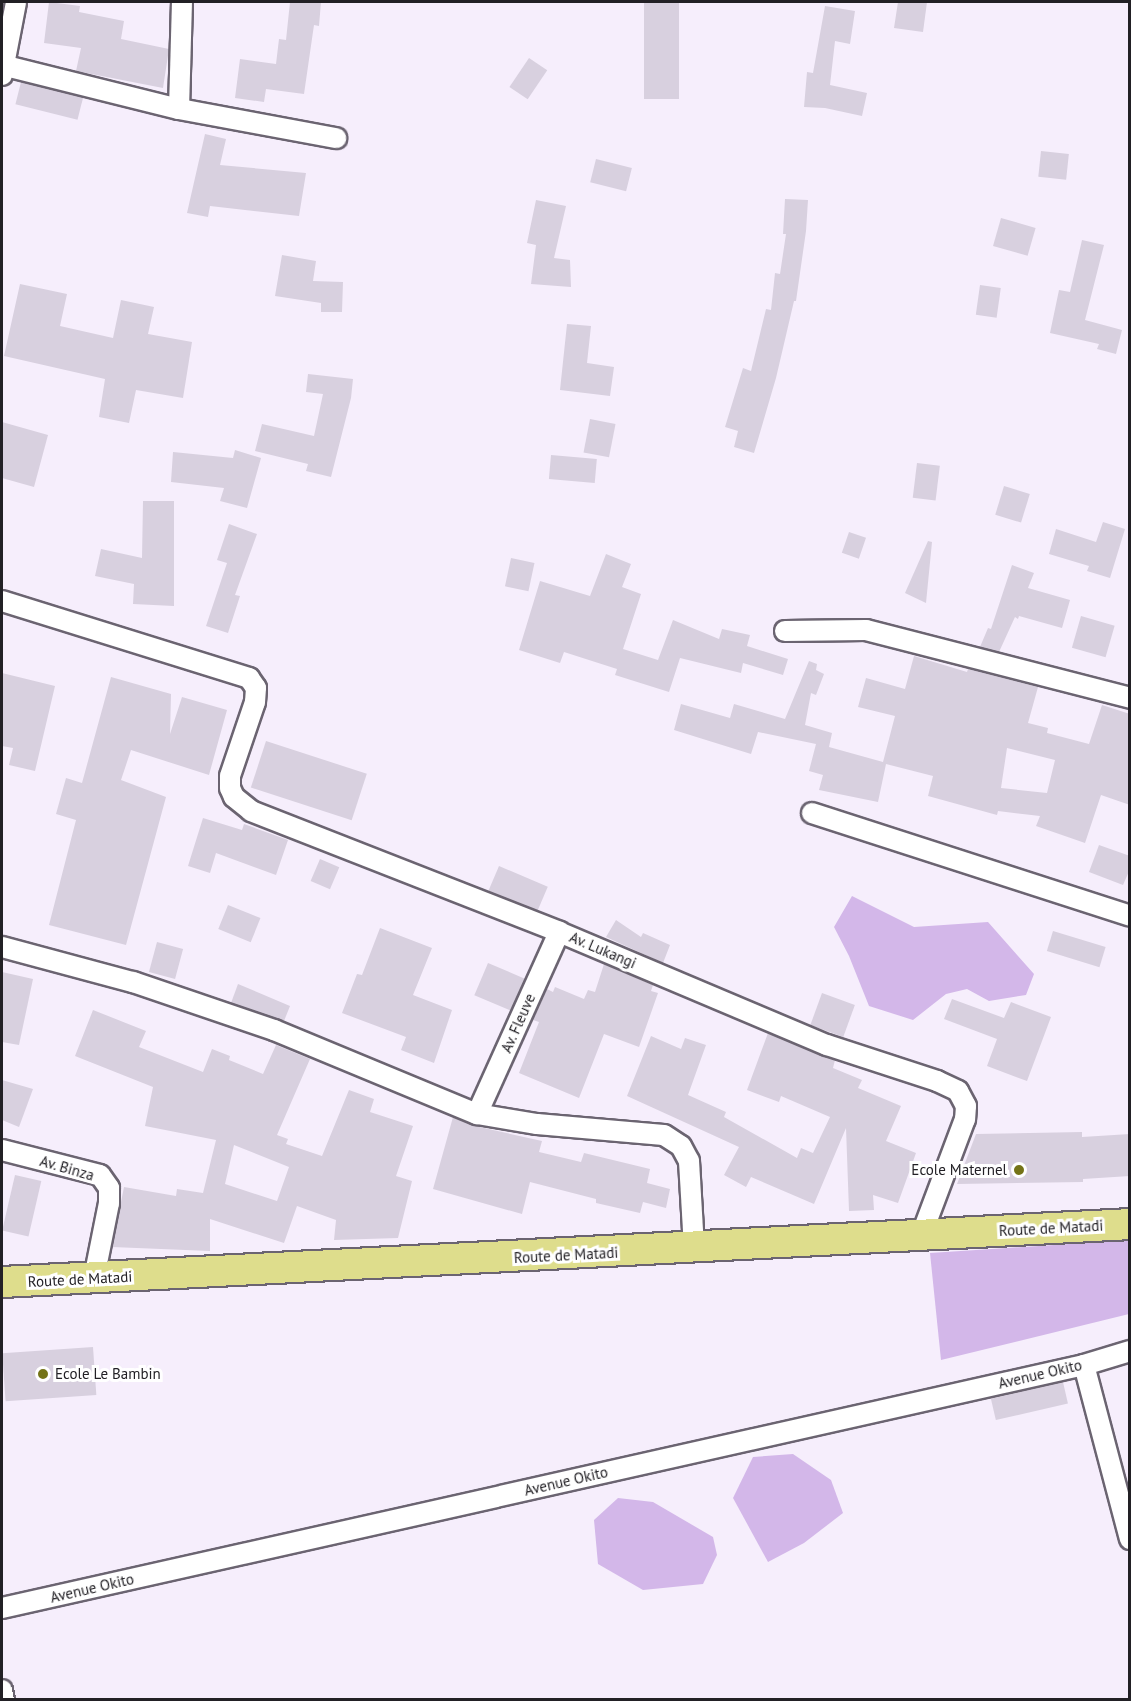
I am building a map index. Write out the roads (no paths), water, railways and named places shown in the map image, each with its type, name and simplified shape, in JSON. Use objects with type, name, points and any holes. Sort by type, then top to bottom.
[{"type":"main road","name":"Route de Matadi","points":[[2,1282],[1130,1224]]},
{"type":"street","points":[[16,2],[2,69],[179,109],[336,138]]},
{"type":"street","points":[[179,109],[183,2]]},
{"type":"street","name":"Av. Lukangi","points":[[2,601],[249,678],[256,688],[255,702],[231,776],[230,788],[234,798],[251,811],[559,932],[827,1045],[937,1081],[958,1092],[966,1106],[965,1119],[921,1236]]},
{"type":"street","points":[[785,631],[866,630],[1130,698]]},
{"type":"street","points":[[812,813],[1130,916]]},
{"type":"street","name":"Av. Fleuve","points":[[477,1114],[559,932]]},
{"type":"street","points":[[2,947],[133,982],[274,1030],[477,1114],[537,1124],[664,1135],[681,1146],[689,1161],[694,1248]]},
{"type":"street","name":"Av. Binza","points":[[2,1150],[100,1175],[109,1188],[109,1203],[94,1278]]},
{"type":"street","name":"Avenue Okito","points":[[2,1608],[1084,1365],[1130,1351]]},
{"type":"street","points":[[1084,1365],[1130,1539]]},
{"type":"street","points":[[2,1690],[4,1700]]},
{"type":"place","name":"Ecole Maternel","points":[[1019,1170]]},
{"type":"place","name":"Ecole Le Bambin","points":[[43,1374]]}]
